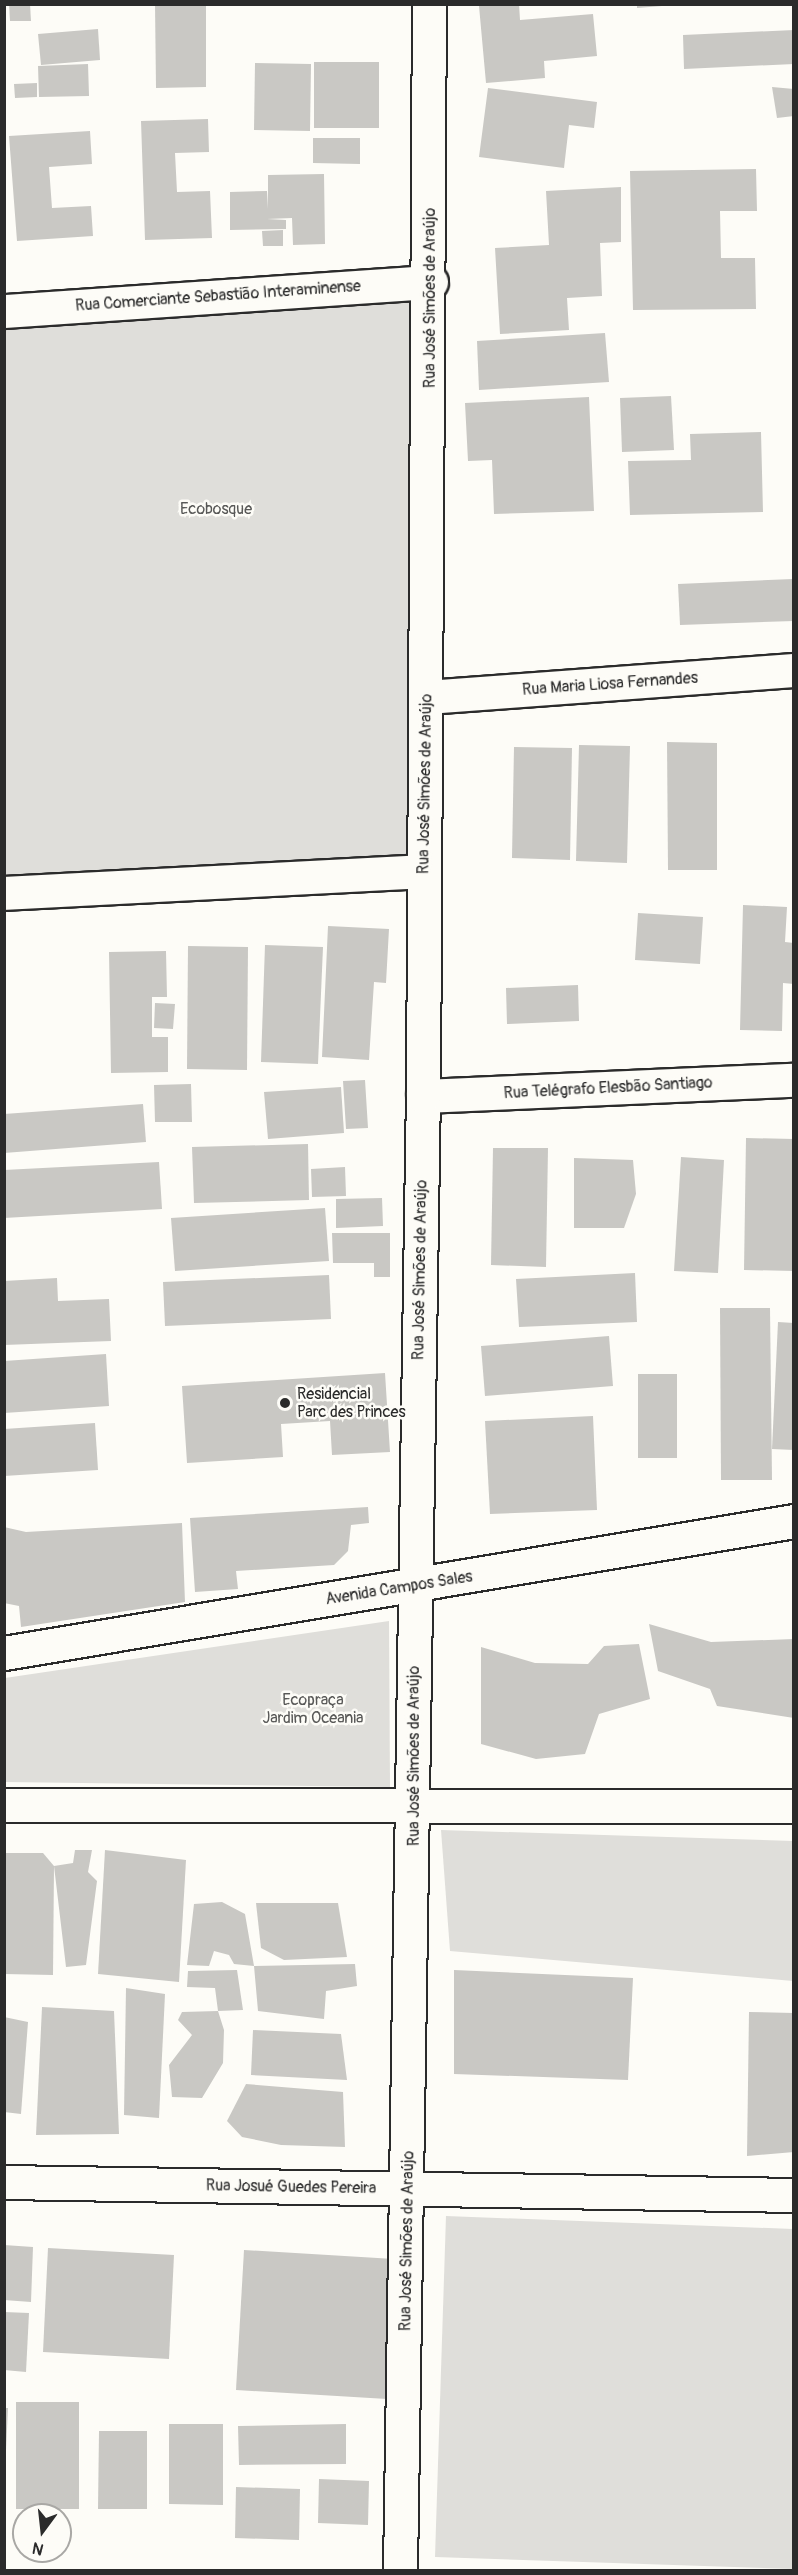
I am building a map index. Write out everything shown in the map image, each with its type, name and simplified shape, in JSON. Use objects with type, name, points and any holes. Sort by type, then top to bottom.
[{"type":"street","name":"Rua José Simões de Araújo","points":[[400,2571],[414,1806],[423,1096],[423,871],[431,282],[429,4]]},
{"type":"street","name":"Rua Comerciante Sebastião Interaminense","points":[[4,311],[431,282]]},
{"type":"street","name":"Rua Maria Liosa Fernandes","points":[[426,697],[794,670]]},
{"type":"street","points":[[4,893],[423,871]]},
{"type":"street","name":"Rua Telégrafo Elesbão Santiago","points":[[423,1096],[794,1080]]},
{"type":"street","name":"Avenida Campos Sales","points":[[4,1653],[794,1521]]},
{"type":"street","points":[[4,1805],[794,1806]]},
{"type":"street","name":"Rua Josué Guedes Pereira","points":[[4,2182],[794,2195]]},
{"type":"green space","name":"Ecobosque","points":[[431,282],[423,871],[5,893],[5,311]]},
{"type":"green space","name":"Ecopraça Jardim Oceania","points":[[389,1621],[390,1787],[5,1782],[5,1678]]},
{"type":"green space","points":[[441,1830],[793,1841],[793,1981],[450,1951]]},
{"type":"green space","points":[[446,2216],[793,2229],[793,2569],[435,2557]]},
{"type":"building","points":[[9,4],[30,4],[31,21],[10,21]]},
{"type":"building","points":[[155,4],[206,4],[206,87],[156,88]]},
{"type":"building","points":[[519,4],[520,20],[593,14],[597,56],[544,61],[545,78],[486,83],[479,6]]},
{"type":"building","points":[[637,4],[662,4],[662,6],[637,8]]},
{"type":"building","points":[[98,29],[100,60],[41,65],[38,34]]},
{"type":"building","points":[[794,30],[794,64],[684,69],[683,35]]},
{"type":"building","points":[[314,62],[379,62],[379,128],[314,128]]},
{"type":"building","points":[[255,63],[311,64],[310,131],[254,130]]},
{"type":"building","points":[[88,64],[89,96],[39,97],[38,66]]},
{"type":"building","points":[[37,83],[37,97],[15,98],[14,84]]},
{"type":"building","points":[[772,87],[794,89],[794,116],[777,118]]},
{"type":"building","points":[[488,88],[597,102],[594,128],[569,125],[564,168],[479,157]]},
{"type":"building","points":[[208,119],[209,152],[175,153],[177,192],[210,191],[212,238],[145,240],[141,121]]},
{"type":"building","points":[[90,131],[92,164],[49,167],[52,208],[91,206],[93,236],[17,241],[9,136]]},
{"type":"building","points":[[313,138],[360,138],[360,164],[313,163]]},
{"type":"building","points":[[756,169],[757,211],[720,211],[721,258],[755,258],[756,309],[633,310],[630,171]]},
{"type":"building","points":[[324,174],[325,244],[293,245],[292,218],[267,219],[286,220],[286,229],[230,230],[230,192],[267,191],[268,209],[268,175]]},
{"type":"building","points":[[621,187],[621,242],[600,243],[602,296],[567,298],[569,330],[500,334],[495,248],[549,245],[546,191]]},
{"type":"building","points":[[283,230],[283,246],[263,246],[262,231]]},
{"type":"building","points":[[605,333],[609,382],[479,390],[477,341]]},
{"type":"building","points":[[671,396],[674,450],[622,452],[620,398]]},
{"type":"building","points":[[589,397],[594,511],[494,514],[492,460],[468,461],[465,403]]},
{"type":"building","points":[[761,432],[763,512],[630,515],[628,461],[691,460],[690,434]]},
{"type":"building","points":[[793,579],[794,621],[680,625],[678,584]]},
{"type":"building","points":[[667,742],[717,743],[717,870],[668,870]]},
{"type":"building","points":[[579,745],[630,746],[627,863],[576,861]]},
{"type":"building","points":[[514,747],[572,748],[570,860],[512,858]]},
{"type":"building","points":[[743,905],[787,907],[785,942],[794,943],[794,984],[783,983],[782,1031],[740,1030]]},
{"type":"building","points":[[638,913],[703,917],[700,964],[635,960]]},
{"type":"building","points":[[328,926],[389,929],[386,983],[374,982],[369,1060],[322,1057]]},
{"type":"building","points":[[265,945],[323,947],[318,1064],[261,1062]]},
{"type":"building","points":[[188,946],[248,947],[247,1070],[187,1069]]},
{"type":"building","points":[[166,951],[167,997],[152,997],[152,1037],[168,1037],[168,1072],[111,1073],[109,952]]},
{"type":"building","points":[[578,985],[579,1021],[507,1024],[506,988]]},
{"type":"building","points":[[155,1003],[175,1004],[173,1029],[154,1028]]},
{"type":"building","points":[[365,1080],[368,1128],[346,1129],[343,1081]]},
{"type":"building","points":[[191,1084],[192,1122],[155,1122],[154,1085]]},
{"type":"building","points":[[341,1087],[344,1133],[268,1139],[264,1092]]},
{"type":"building","points":[[143,1104],[146,1142],[4,1153],[4,1114]]},
{"type":"building","points":[[746,1138],[794,1139],[794,1271],[744,1270]]},
{"type":"building","points":[[308,1144],[309,1200],[194,1203],[192,1147]]},
{"type":"building","points":[[493,1148],[548,1148],[546,1267],[491,1265]]},
{"type":"building","points":[[681,1157],[724,1160],[718,1273],[674,1271]]},
{"type":"building","points":[[574,1158],[633,1160],[636,1194],[624,1228],[574,1228]]},
{"type":"building","points":[[159,1162],[162,1209],[4,1218],[4,1170]]},
{"type":"building","points":[[345,1167],[346,1196],[312,1197],[311,1169]]},
{"type":"building","points":[[382,1198],[383,1226],[336,1228],[336,1199]]},
{"type":"building","points":[[325,1208],[329,1261],[175,1271],[171,1218]]},
{"type":"building","points":[[332,1233],[390,1233],[390,1277],[374,1277],[374,1263],[333,1263]]},
{"type":"building","points":[[635,1273],[637,1322],[519,1327],[516,1279]]},
{"type":"building","points":[[329,1275],[331,1319],[165,1326],[163,1282]]},
{"type":"building","points":[[57,1278],[58,1301],[109,1299],[111,1341],[4,1345],[4,1281]]},
{"type":"building","points":[[720,1308],[770,1308],[772,1480],[721,1480]]},
{"type":"building","points":[[778,1322],[794,1323],[794,1450],[772,1449]]},
{"type":"building","points":[[609,1336],[613,1386],[485,1396],[481,1346]]},
{"type":"building","points":[[106,1354],[109,1406],[4,1413],[4,1361]]},
{"type":"building","name":"Residencial Parc des Princes","points":[[385,1373],[390,1452],[332,1455],[330,1421],[281,1424],[283,1457],[187,1463],[182,1386]]},
{"type":"building","points":[[638,1374],[677,1374],[677,1458],[638,1458]]},
{"type":"building","points":[[593,1416],[597,1510],[490,1514],[485,1421]]},
{"type":"building","points":[[95,1423],[98,1470],[4,1476],[4,1429]]},
{"type":"building","points":[[368,1507],[369,1523],[351,1525],[348,1551],[334,1565],[236,1571],[238,1589],[195,1592],[190,1518]]},
{"type":"building","points":[[182,1523],[185,1602],[21,1627],[19,1606],[4,1603],[4,1527],[26,1532]]},
{"type":"building","points":[[649,1624],[711,1642],[794,1639],[794,1718],[717,1706],[710,1689],[658,1671]]},
{"type":"building","points":[[639,1644],[650,1699],[599,1714],[585,1754],[536,1759],[481,1744],[481,1647],[535,1663],[588,1664],[604,1646]]},
{"type":"building","points":[[75,1850],[92,1850],[88,1872],[97,1881],[86,1965],[66,1967],[54,1866],[73,1863]]},
{"type":"building","points":[[105,1850],[186,1860],[179,1982],[98,1974]]},
{"type":"building","points":[[4,1853],[43,1853],[54,1866],[53,1975],[4,1974]]},
{"type":"building","points":[[222,1902],[245,1914],[254,1966],[234,1964],[229,1955],[214,1951],[209,1966],[187,1965],[194,1904]]},
{"type":"building","points":[[256,1903],[338,1903],[347,1957],[284,1960],[261,1948]]},
{"type":"building","points":[[355,1964],[357,1986],[326,1991],[324,2019],[258,2011],[254,1966]]},
{"type":"building","points":[[237,1970],[243,2010],[218,2011],[215,1988],[187,1987],[188,1971]]},
{"type":"building","points":[[454,1970],[633,1978],[628,2080],[454,2074]]},
{"type":"building","points":[[126,1988],[165,1994],[159,2118],[124,2115]]},
{"type":"building","points":[[42,2007],[114,2011],[119,2134],[36,2135]]},
{"type":"building","points":[[218,2011],[224,2030],[223,2063],[202,2098],[172,2097],[169,2065],[192,2035],[178,2020],[182,2012]]},
{"type":"building","points":[[749,2012],[794,2013],[794,2152],[747,2156]]},
{"type":"building","points":[[4,2017],[28,2022],[21,2114],[4,2112]]},
{"type":"building","points":[[253,2030],[341,2034],[347,2080],[251,2075]]},
{"type":"building","points":[[246,2084],[343,2092],[345,2147],[281,2145],[242,2137],[227,2121]]},
{"type":"building","points":[[4,2245],[33,2247],[31,2302],[4,2300]]},
{"type":"building","points":[[48,2248],[174,2255],[169,2359],[43,2352]]},
{"type":"building","points":[[244,2250],[394,2259],[387,2399],[236,2390]]},
{"type":"building","points":[[4,2312],[29,2313],[26,2372],[4,2370]]},
{"type":"building","points":[[16,2402],[79,2402],[79,2509],[72,2509],[72,2503],[16,2503]]},
{"type":"building","points":[[4,2408],[8,2408],[6,2450],[4,2449]]},
{"type":"building","points":[[169,2424],[223,2424],[223,2505],[169,2504]]},
{"type":"building","points":[[346,2424],[346,2464],[239,2465],[238,2426]]},
{"type":"building","points":[[99,2431],[147,2431],[147,2509],[98,2509]]},
{"type":"building","points":[[319,2479],[369,2481],[368,2525],[318,2523]]},
{"type":"building","points":[[236,2487],[300,2489],[299,2540],[235,2538]]},
{"type":"place","name":"Residencial Parc des Princes","points":[[285,1403]]}]
